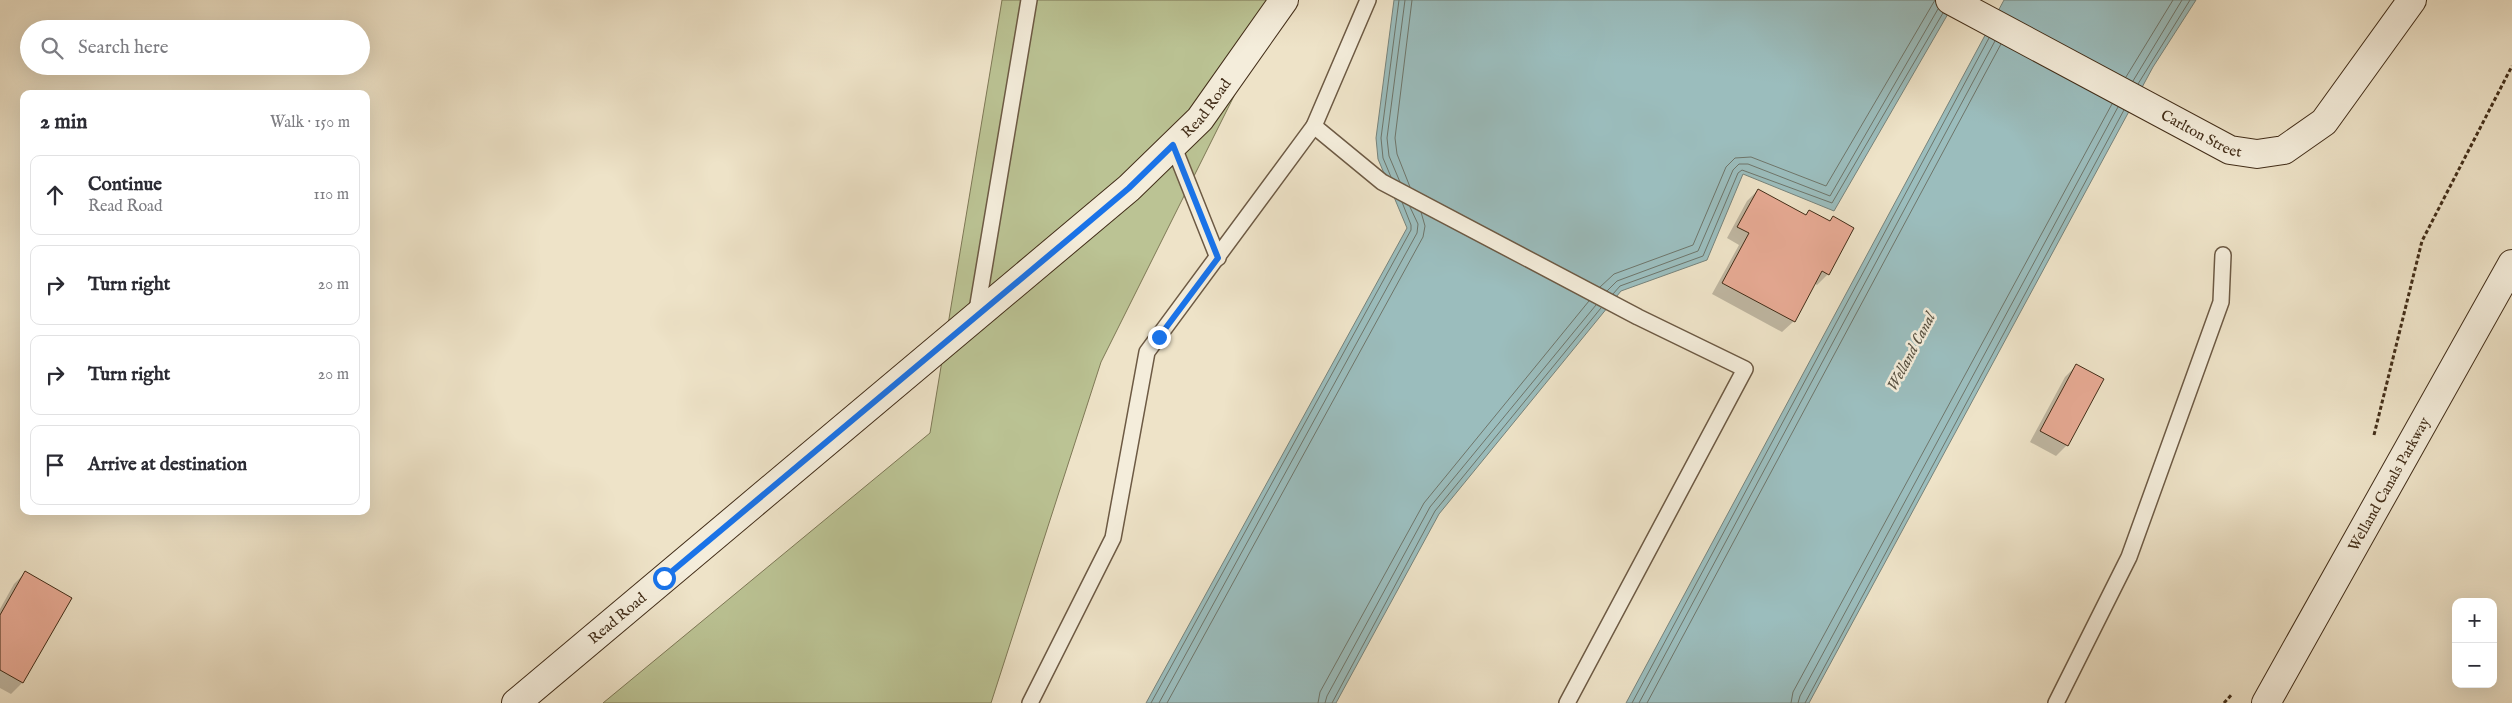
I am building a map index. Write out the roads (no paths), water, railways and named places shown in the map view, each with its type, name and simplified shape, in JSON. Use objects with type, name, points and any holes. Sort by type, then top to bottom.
[{"type":"main road","name":"Read Road","points":[[516,703],[1129,188],[1200,119],[1284,0]]},
{"type":"main road","name":"Carlton Street","points":[[1950,0],[2230,150],[2257,154],[2284,150],[2324,122],[2412,0]]},
{"type":"main road","name":"Welland Canals Parkway","points":[[2266,703],[2512,264]]},
{"type":"lane","points":[[976,316],[1029,0]]},
{"type":"lane","points":[[1030,703],[1113,538],[1147,352],[1314,126],[1368,0]]},
{"type":"lane","points":[[1314,126],[1382,182],[1638,317],[1744,369],[1567,703]]},
{"type":"lane","points":[[1173,145],[1218,258]]},
{"type":"lane","points":[[2056,703],[2129,557],[2221,302],[2223,255]]},
{"type":"water","points":[[1394,0],[1956,0],[1834,211],[1743,174],[1707,260],[1621,291],[1439,514],[1336,703],[1146,703],[1407,228],[1378,159],[1376,138]]},
{"type":"water","name":"Welland Canal","points":[[2004,0],[2196,0],[2153,67],[1809,703],[1626,703]]}]
